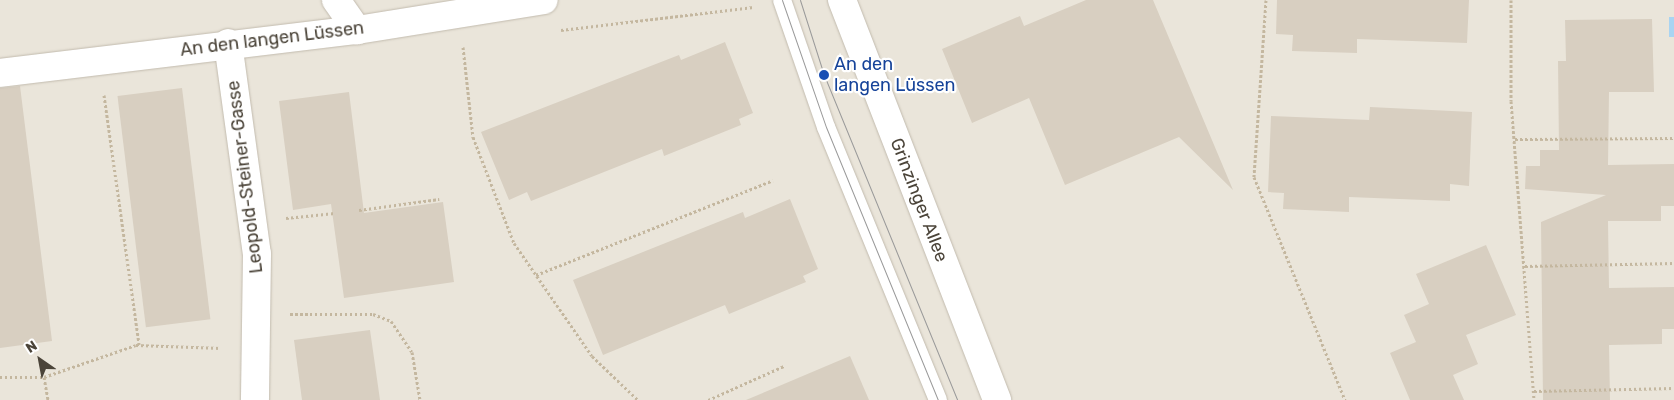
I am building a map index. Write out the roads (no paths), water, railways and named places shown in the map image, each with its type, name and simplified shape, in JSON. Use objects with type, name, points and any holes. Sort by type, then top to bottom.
[{"type":"street","points":[[336,0],[357,30]]},
{"type":"street","name":"An den langen Lüssen","points":[[0,73],[228,43],[357,30],[544,0]]},
{"type":"street","name":"Grinzinger Allee","points":[[842,0],[997,400]]},
{"type":"street","name":"Leopold-Steiner-Gasse","points":[[228,43],[257,254],[255,400]]},
{"type":"lane","points":[[782,0],[826,127],[938,400]]},
{"type":"water","points":[[1669,17],[1674,17],[1674,37],[1669,37]]},
{"type":"tram line","points":[[782,0],[826,127],[938,400]]},
{"type":"tram line","points":[[800,0],[824,75],[957,400]]},
{"type":"place","name":"An den langen Lüssen","points":[[824,75]]}]
